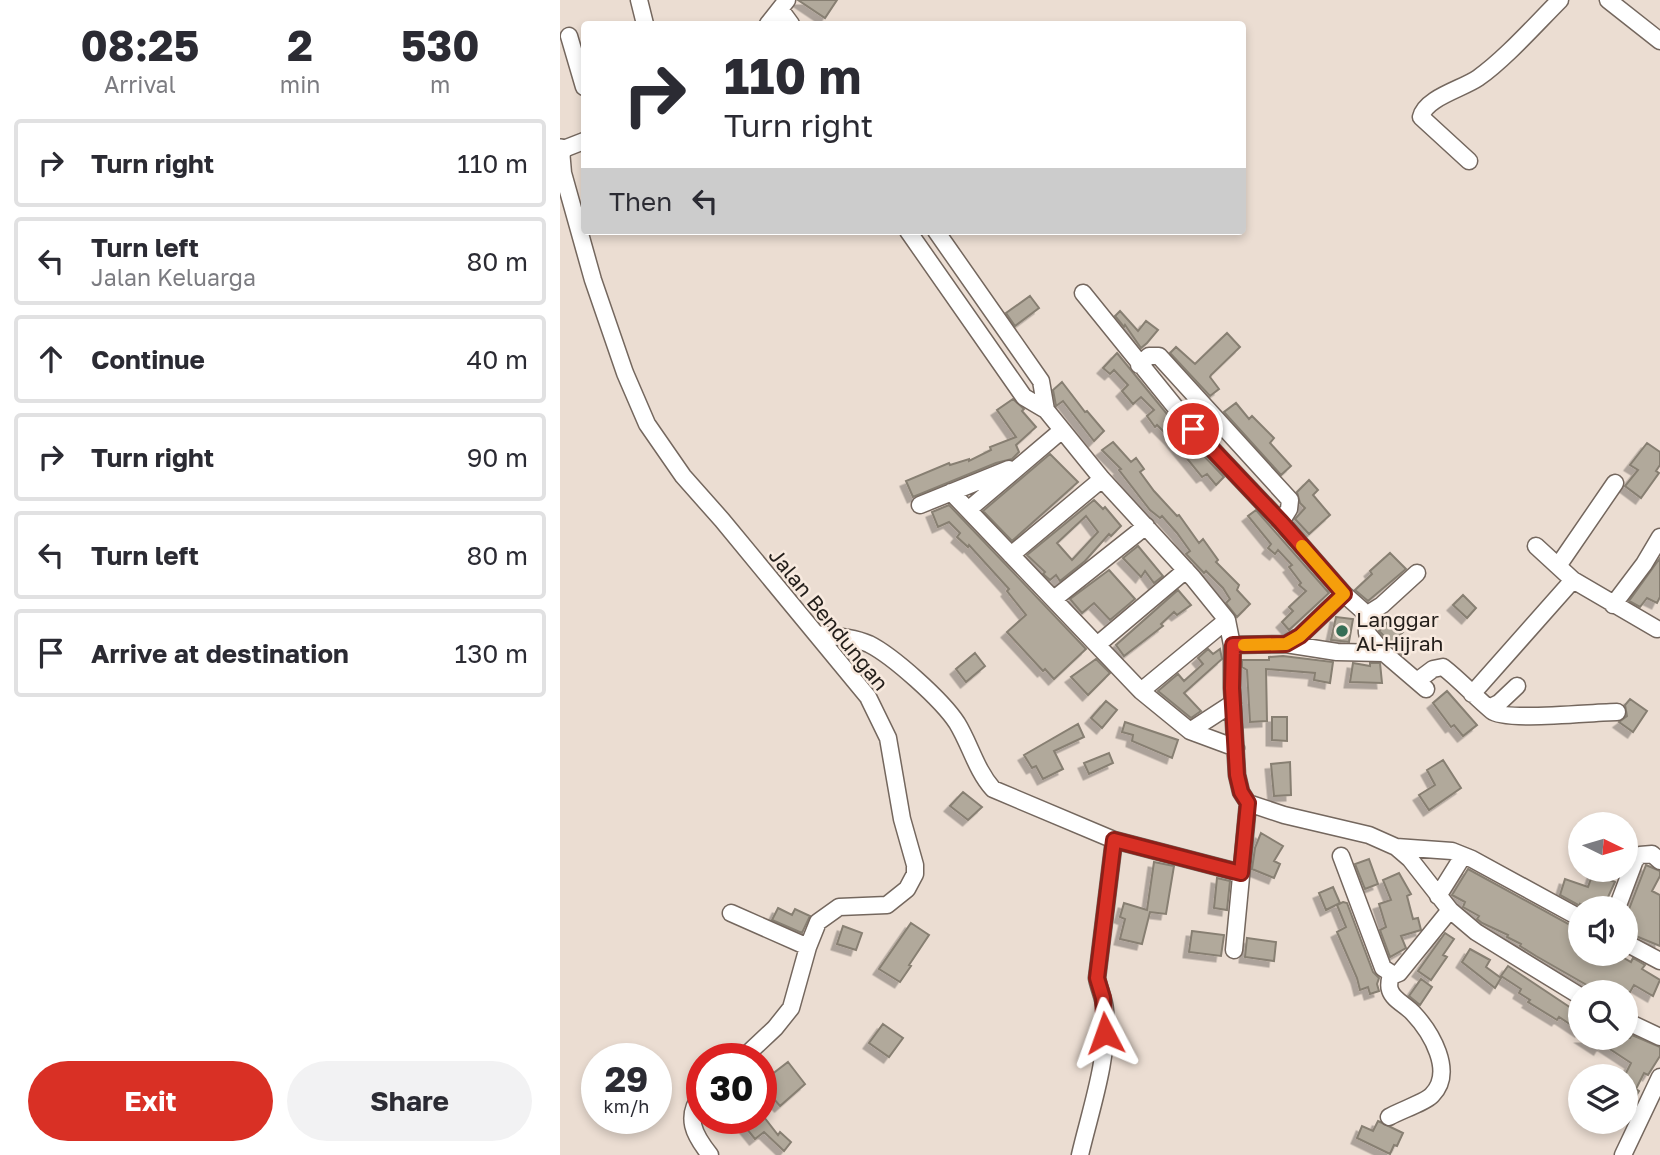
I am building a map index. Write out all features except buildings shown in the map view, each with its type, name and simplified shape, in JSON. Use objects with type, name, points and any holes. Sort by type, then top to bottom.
[{"type":"street","points":[[639,0],[644,21]]},
{"type":"street","points":[[1469,161],[1421,117],[1423,110],[1478,78],[1560,0]]},
{"type":"street","points":[[1608,0],[1660,41]]},
{"type":"street","points":[[770,21],[783,4]]},
{"type":"street","points":[[783,4],[790,21]]},
{"type":"street","points":[[569,36],[581,77]]},
{"type":"street","points":[[561,159],[581,143]]},
{"type":"street","name":"Jalan Bendungan","points":[[561,159],[581,235]]},
{"type":"street","name":"Jalan Bendungan","points":[[581,235],[593,280],[625,373],[647,424],[682,475],[868,697],[888,738],[915,874],[907,889],[887,905],[846,905],[830,911],[818,922],[791,1008],[759,1043]]},
{"type":"street","points":[[911,235],[1024,397],[1046,410],[1102,479],[1186,570],[1227,620],[1233,645],[1233,703],[1241,792],[1248,803],[1284,816],[1369,835],[1396,847],[1410,859],[1450,911],[1489,942],[1568,989]]},
{"type":"street","points":[[939,235],[1041,381],[1046,410]]},
{"type":"street","points":[[1083,293],[1193,429],[1366,615],[1367,633],[1384,653],[1422,685],[1438,666],[1443,667],[1493,713],[1527,717],[1591,711],[1617,712]]},
{"type":"street","points":[[1139,365],[1149,356],[1159,356],[1243,448],[1290,500],[1289,509],[1281,522]]},
{"type":"street","points":[[1193,429],[1209,412]]},
{"type":"street","points":[[969,509],[1061,431]]},
{"type":"street","points":[[1226,464],[1243,448]]},
{"type":"street","points":[[920,505],[1018,466]]},
{"type":"street","points":[[1011,555],[1102,479]]},
{"type":"street","points":[[1558,566],[1615,483]]},
{"type":"street","points":[[951,492],[1141,691],[1190,731],[1236,748]]},
{"type":"street","points":[[1054,600],[1146,526]]},
{"type":"street","points":[[1613,605],[1644,564],[1660,537]]},
{"type":"street","points":[[1536,546],[1573,580],[1657,629]]},
{"type":"street","points":[[1097,645],[1186,570]]},
{"type":"street","points":[[1366,615],[1382,605],[1417,573]]},
{"type":"street","points":[[1472,694],[1573,580]]},
{"type":"street","points":[[1286,644],[1300,636],[1344,594]]},
{"type":"street","points":[[1141,691],[1227,620]]},
{"type":"street","points":[[816,634],[854,639],[886,654],[944,705],[957,723],[985,779],[993,789],[1114,840],[1241,873]]},
{"type":"street","points":[[1233,645],[1286,644],[1336,652],[1384,653]]},
{"type":"street","points":[[1489,708],[1499,703],[1517,686]]},
{"type":"street","points":[[1190,731],[1233,703]]},
{"type":"street","points":[[1234,950],[1248,803]]},
{"type":"street","points":[[1080,1155],[1097,1087],[1105,1033],[1103,998],[1097,978],[1114,840]]},
{"type":"street","points":[[1396,847],[1432,849],[1463,856],[1568,912]]},
{"type":"street","points":[[1622,896],[1635,860],[1640,855],[1652,854],[1660,861]]},
{"type":"street","points":[[1341,856],[1376,952],[1383,968],[1391,974],[1399,973],[1450,911]]},
{"type":"street","points":[[1438,896],[1463,856]]},
{"type":"street","points":[[731,913],[808,947]]},
{"type":"street","points":[[1638,949],[1660,961]]},
{"type":"street","points":[[1389,1117],[1425,1101],[1433,1094],[1442,1069],[1439,1052],[1414,1014],[1391,993],[1388,987],[1391,974]]},
{"type":"street","points":[[1638,1026],[1658,1034]]},
{"type":"street","points":[[1623,1155],[1655,1101],[1660,1077]]},
{"type":"street","points":[[695,1134],[710,1155]]},
{"type":"slow traffic","points":[[1244,645],[1286,644],[1326,614],[1344,594],[1302,546]]},
{"type":"place","name":"Langgar Al-Hijrah","points":[[1342,631]]},
{"type":"route","points":[[1105,1033],[1105,1009],[1097,978],[1114,840],[1241,873],[1248,803],[1241,792],[1237,775],[1232,688],[1233,645],[1286,644],[1326,614],[1344,594],[1281,522],[1193,429]]}]
